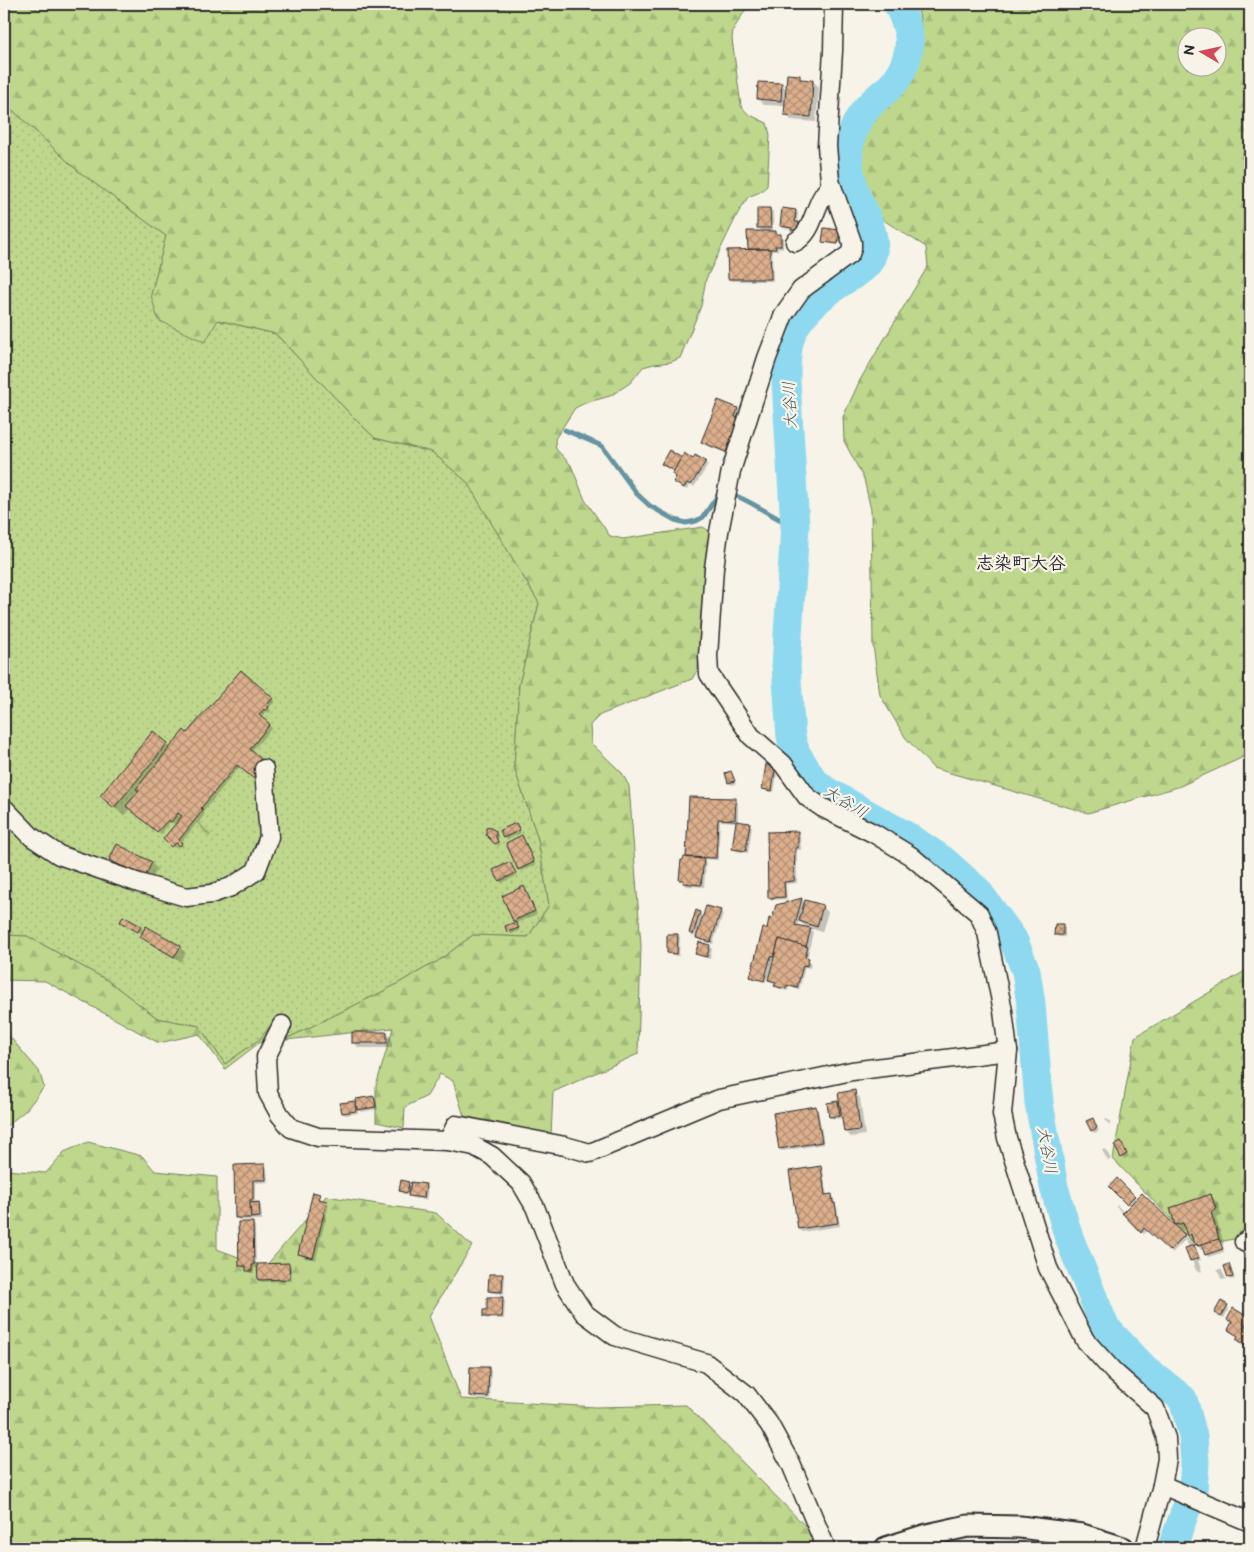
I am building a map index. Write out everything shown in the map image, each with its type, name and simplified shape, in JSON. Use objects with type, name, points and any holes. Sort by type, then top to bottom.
[{"type":"main road","points":[[886,1548],[927,1535],[968,1526],[1020,1527],[1082,1535],[1123,1548]]},
{"type":"street","points":[[834,4],[827,146],[830,181],[852,242],[852,248],[850,254],[802,290],[784,314],[767,358],[732,471],[719,532],[714,568],[708,656],[709,674],[751,736],[783,764],[806,797],[823,808],[875,834],[911,856],[979,914],[987,933],[1003,1011],[1008,1052],[1002,1114],[1006,1138],[1048,1268],[1085,1340],[1114,1372],[1155,1408],[1166,1438],[1167,1487],[1145,1548]]},
{"type":"street","points":[[795,242],[802,238],[822,198],[832,186]]},
{"type":"street","points":[[4,808],[32,837],[58,855],[186,897],[211,894],[231,887],[256,871],[269,836],[264,768]]},
{"type":"street","points":[[282,1025],[266,1057],[268,1094],[280,1115],[291,1128],[318,1137],[448,1141],[474,1146],[492,1156],[521,1183],[535,1207],[564,1284],[584,1313],[614,1336],[706,1363],[746,1394],[769,1424],[791,1464],[826,1548]]},
{"type":"street","points":[[448,1141],[456,1125],[566,1146],[590,1153],[720,1099],[852,1071],[1008,1052]]},
{"type":"street","points":[[1167,1487],[1250,1522]]},
{"type":"green space","points":[[4,4],[749,4],[733,30],[732,39],[741,106],[748,114],[767,123],[770,135],[767,186],[760,192],[748,197],[738,213],[706,279],[701,306],[680,358],[671,362],[643,367],[630,383],[610,396],[575,408],[555,439],[556,449],[571,465],[585,500],[610,536],[623,539],[703,527],[709,531],[710,539],[700,622],[698,669],[692,679],[600,715],[590,725],[591,743],[622,773],[629,786],[641,945],[638,1054],[553,1092],[551,1136],[464,1116],[453,1081],[440,1074],[427,1096],[405,1107],[404,1128],[376,1122],[376,1086],[393,1028],[259,1043],[225,1069],[199,1034],[159,1043],[45,981],[4,980],[4,935],[27,936],[107,980],[157,1018],[199,1026],[225,1064],[260,1039],[274,1022],[286,1039],[386,990],[438,961],[473,935],[528,937],[549,905],[538,839],[514,767],[519,685],[539,603],[467,482],[432,452],[375,438],[276,334],[218,320],[205,342],[158,320],[151,295],[166,236],[78,171],[4,102]]},
{"type":"green space","points":[[916,4],[1250,4],[1250,754],[1178,787],[1088,813],[933,768],[905,737],[880,695],[873,645],[871,510],[864,479],[844,441],[843,417],[860,380],[928,266],[926,247],[886,222],[873,210],[861,182],[857,155],[860,138],[867,122],[876,111],[903,90],[915,71],[921,49],[921,26]]},
{"type":"green space","points":[[4,102],[78,171],[166,236],[151,295],[217,320],[276,334],[375,438],[432,452],[467,482],[539,603],[519,685],[514,767],[538,839],[549,905],[528,937],[473,935],[438,961],[386,990],[286,1039],[274,1022],[260,1039],[225,1064],[199,1026],[157,1018],[107,980],[27,936],[4,935]]},
{"type":"green space","points":[[1250,968],[1250,1236],[1197,1246],[1113,1159],[1135,1037]]},
{"type":"green space","points":[[4,1030],[39,1071],[44,1087],[26,1110],[4,1128]]},
{"type":"green space","points":[[88,1142],[142,1156],[155,1171],[217,1177],[217,1249],[265,1267],[326,1196],[436,1213],[472,1246],[429,1316],[461,1399],[596,1407],[686,1405],[824,1545],[816,1548],[4,1548],[4,1170],[46,1173],[64,1152]]},
{"type":"building","points":[[787,74],[800,75],[800,79],[813,80],[811,117],[784,115]]},
{"type":"building","points":[[758,82],[782,83],[781,101],[757,99]]},
{"type":"building","points":[[757,208],[770,208],[771,228],[757,228]]},
{"type":"building","points":[[782,208],[796,210],[795,222],[799,222],[798,230],[791,230],[792,228],[780,226]]},
{"type":"building","points":[[824,228],[840,230],[838,244],[822,242]]},
{"type":"building","points":[[747,231],[776,231],[776,234],[781,234],[781,246],[775,246],[776,249],[748,249]]},
{"type":"building","points":[[770,249],[771,279],[728,279],[727,250]]},
{"type":"building","points":[[718,400],[738,408],[735,417],[739,418],[726,452],[701,442]]},
{"type":"building","points":[[669,450],[682,458],[674,471],[661,464]]},
{"type":"building","points":[[684,453],[693,459],[695,455],[706,461],[691,485],[687,483],[684,488],[673,482],[676,477],[672,474]]},
{"type":"building","points":[[241,670],[273,698],[267,705],[269,707],[266,711],[264,709],[259,715],[270,724],[250,749],[267,764],[254,779],[237,765],[201,808],[203,810],[179,840],[182,843],[180,846],[176,843],[171,847],[163,839],[182,816],[178,813],[171,822],[168,820],[157,832],[126,806],[139,791],[136,789],[184,730],[187,733]]},
{"type":"building","points":[[153,731],[168,743],[114,808],[100,796]]},
{"type":"building","points":[[766,764],[775,770],[772,791],[762,789]]},
{"type":"building","points":[[731,771],[735,781],[728,783],[725,773]]},
{"type":"building","points":[[689,797],[736,798],[735,820],[718,819],[716,858],[686,857]]},
{"type":"building","points":[[736,821],[750,823],[746,851],[732,849]]},
{"type":"building","points":[[516,823],[520,830],[503,838],[500,830]]},
{"type":"building","points":[[489,827],[496,831],[498,842],[495,844],[486,835],[486,828]]},
{"type":"building","points":[[798,831],[798,848],[795,848],[794,881],[784,882],[785,897],[768,898],[767,832]]},
{"type":"building","points":[[522,835],[534,862],[518,870],[506,843]]},
{"type":"building","points":[[117,844],[152,862],[145,877],[109,860]]},
{"type":"building","points":[[684,857],[704,859],[701,885],[683,883],[684,880],[679,880],[681,860]]},
{"type":"building","points":[[510,862],[516,873],[499,881],[493,870]]},
{"type":"building","points":[[524,886],[535,911],[513,921],[502,896]]},
{"type":"building","points":[[802,898],[795,925],[811,928],[806,947],[779,939],[774,957],[771,956],[764,981],[750,977],[763,928],[767,929],[769,918],[772,919],[776,905]]},
{"type":"building","points":[[805,900],[823,905],[817,927],[799,921]]},
{"type":"building","points":[[706,906],[721,910],[711,942],[696,938]]},
{"type":"building","points":[[696,910],[700,912],[693,935],[689,933]]},
{"type":"building","points":[[123,916],[141,926],[138,932],[120,922]]},
{"type":"building","points":[[516,922],[519,928],[507,932],[505,926]]},
{"type":"building","points":[[1055,924],[1063,924],[1063,935],[1054,935]]},
{"type":"building","points":[[146,926],[181,946],[174,957],[140,937]]},
{"type":"building","points":[[667,934],[678,934],[677,954],[667,953]]},
{"type":"building","points":[[779,939],[808,947],[805,957],[809,958],[807,966],[803,965],[797,988],[787,985],[786,989],[774,986],[776,982],[768,980]]},
{"type":"building","points":[[699,942],[710,945],[707,957],[695,954]]},
{"type":"building","points":[[352,1032],[387,1032],[387,1043],[352,1043]]},
{"type":"building","points":[[855,1090],[860,1130],[844,1132],[838,1093]]},
{"type":"building","points":[[374,1096],[376,1107],[357,1110],[356,1099]]},
{"type":"building","points":[[355,1101],[356,1111],[342,1113],[340,1103]]},
{"type":"building","points":[[838,1101],[840,1116],[829,1117],[827,1103]]},
{"type":"building","points":[[816,1106],[822,1142],[779,1149],[773,1113]]},
{"type":"building","points":[[1093,1118],[1097,1128],[1091,1131],[1086,1121]]},
{"type":"building","points":[[1121,1141],[1127,1154],[1121,1158],[1114,1145]]},
{"type":"building","points":[[265,1164],[266,1180],[253,1180],[253,1200],[250,1200],[251,1218],[235,1218],[234,1165]]},
{"type":"building","points":[[821,1166],[825,1195],[832,1194],[838,1223],[798,1229],[789,1171]]},
{"type":"building","points":[[1117,1178],[1135,1196],[1126,1204],[1109,1187]]},
{"type":"building","points":[[401,1180],[409,1182],[407,1193],[399,1191]]},
{"type":"building","points":[[411,1182],[426,1184],[424,1198],[408,1196]]},
{"type":"building","points":[[313,1192],[320,1194],[318,1199],[327,1201],[313,1258],[298,1254]]},
{"type":"building","points":[[1142,1193],[1185,1235],[1169,1251],[1144,1228],[1141,1233],[1122,1213]]},
{"type":"building","points":[[1211,1194],[1216,1210],[1211,1212],[1219,1239],[1198,1246],[1197,1244],[1194,1245],[1191,1234],[1187,1236],[1183,1223],[1175,1225],[1170,1208]]},
{"type":"building","points":[[259,1202],[260,1217],[251,1218],[250,1203]]},
{"type":"building","points":[[238,1222],[253,1222],[254,1265],[252,1265],[252,1271],[246,1271],[246,1266],[239,1266]]},
{"type":"building","points":[[1219,1239],[1223,1249],[1205,1255],[1201,1244]]},
{"type":"building","points":[[1194,1245],[1199,1258],[1190,1261],[1185,1248]]},
{"type":"building","points":[[289,1263],[290,1279],[258,1280],[257,1264]]},
{"type":"building","points":[[1229,1264],[1233,1277],[1228,1278],[1224,1266]]},
{"type":"building","points":[[489,1274],[503,1274],[502,1292],[488,1291]]},
{"type":"building","points":[[487,1297],[503,1297],[502,1317],[483,1317],[483,1310],[487,1310]]},
{"type":"building","points":[[1221,1301],[1228,1305],[1221,1317],[1214,1313]]},
{"type":"building","points":[[1233,1308],[1250,1318],[1246,1326],[1250,1328],[1250,1348],[1236,1339],[1238,1336],[1228,1330],[1232,1322],[1227,1320]]},
{"type":"building","points":[[470,1367],[489,1367],[488,1397],[469,1396]]},
{"type":"waterway","name":"大谷川","points":[[898,4],[909,36],[909,49],[905,62],[900,75],[892,85],[863,112],[853,132],[849,149],[849,166],[856,194],[872,233],[873,250],[871,258],[863,268],[830,291],[808,310],[796,325],[787,351],[786,382],[795,526],[786,666],[791,737],[796,753],[813,780],[826,791],[910,838],[943,860],[977,890],[1013,939],[1026,971],[1031,1004],[1039,1103],[1054,1187],[1068,1235],[1105,1327],[1144,1368],[1183,1399],[1193,1436],[1195,1462],[1193,1490],[1172,1548]]},
{"type":"waterway","points":[[565,430],[602,446],[637,494],[650,506],[675,520],[686,523],[703,517],[721,491]]},
{"type":"waterway","points":[[729,493],[795,526]]},
{"type":"district","name":"志染町大谷","points":[[1021,563]]}]
